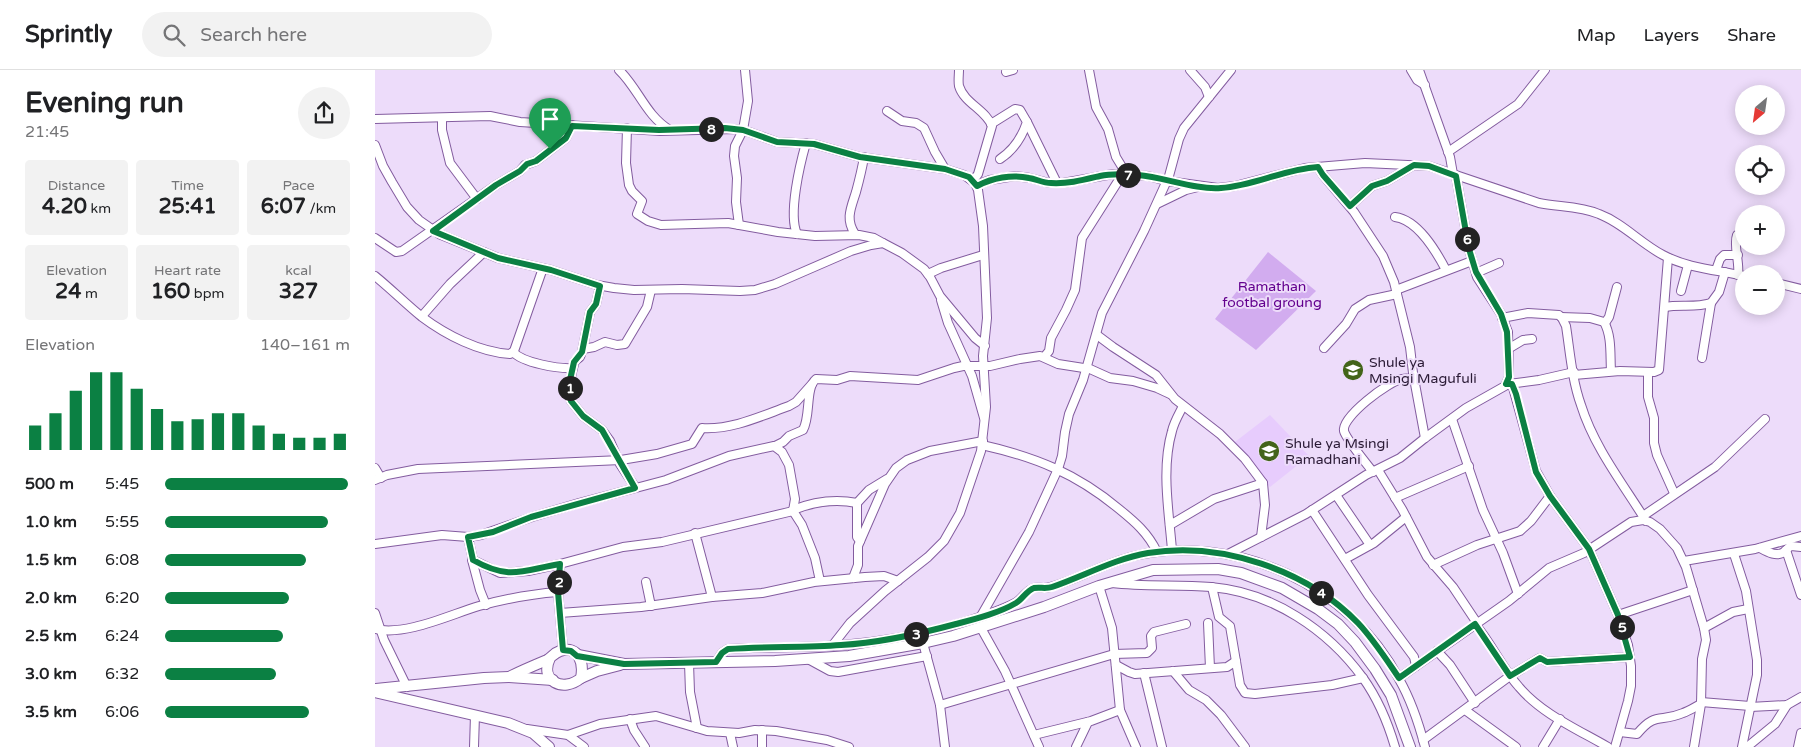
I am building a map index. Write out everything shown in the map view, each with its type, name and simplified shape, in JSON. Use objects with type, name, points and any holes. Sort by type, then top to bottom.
[{"type":"main road","points":[[577,656],[624,664],[808,659],[849,656],[923,644],[981,628],[1099,586],[1153,570],[1218,569],[1241,573],[1282,588],[1318,609],[1338,624],[1355,642],[1391,695],[1410,747]]},
{"type":"main road","points":[[509,677],[563,650],[571,651],[577,656],[583,667],[581,678]]},
{"type":"main road","points":[[550,658],[547,670],[553,680],[559,684],[567,685],[597,671],[624,664]]},
{"type":"main road","points":[[375,690],[509,677],[553,680]]},
{"type":"main road","points":[[375,690],[525,729],[539,737],[549,747]]},
{"type":"street","points":[[619,70],[630,82],[655,119],[672,130]]},
{"type":"street","points":[[739,225],[734,156],[735,146],[743,130],[748,101],[745,70]]},
{"type":"street","points":[[832,646],[850,623],[944,541],[954,526],[965,502],[983,443],[986,398],[984,367],[987,318],[983,226],[975,183],[992,126],[962,92],[959,82],[959,70]]},
{"type":"street","points":[[1089,70],[1096,107],[1108,129],[1116,157],[1124,175]]},
{"type":"street","points":[[1190,70],[1205,87],[1209,97]]},
{"type":"street","points":[[981,616],[1032,526],[1058,469],[1069,414],[1082,383],[1102,313],[1157,204],[1167,181],[1184,128],[1231,70]]},
{"type":"street","points":[[1411,70],[1417,80],[1425,85]]},
{"type":"street","points":[[1419,70],[1455,175],[1472,261],[1476,272],[1502,318],[1507,332],[1509,384],[1536,472],[1550,496],[1589,549],[1618,615],[1630,657],[1631,686],[1615,747]]},
{"type":"street","points":[[1448,152],[1518,104],[1545,70]]},
{"type":"street","points":[[991,124],[1015,109],[1020,110],[1057,183]]},
{"type":"street","points":[[887,111],[902,121],[916,123],[924,128],[945,169]]},
{"type":"street","points":[[375,119],[490,116],[520,122],[572,126],[672,130],[725,128],[743,130],[777,142],[806,143],[864,157],[945,169],[964,175],[975,183],[1015,176],[1057,183],[1079,182],[1101,175],[1124,175],[1148,176],[1167,181],[1219,188],[1235,186],[1293,170],[1318,167],[1365,163],[1429,166],[1539,203],[1598,213],[1621,225],[1668,258],[1688,265],[1735,274]]},
{"type":"street","points":[[442,118],[442,130],[450,164],[477,199]]},
{"type":"street","points":[[1000,159],[1012,151],[1023,134],[1027,122]]},
{"type":"street","points":[[375,238],[399,252],[433,231],[520,171],[527,164],[536,161],[564,140],[572,126]]},
{"type":"street","points":[[627,128],[626,163],[629,185],[642,201],[637,210],[638,216],[661,225],[728,223],[819,237],[855,234],[874,238],[902,253],[928,274],[940,296],[975,338],[985,346]]},
{"type":"street","points":[[797,234],[795,227],[795,204],[799,172],[806,143]]},
{"type":"street","points":[[375,145],[383,166],[407,207],[433,231],[510,261],[543,268],[600,286],[634,290],[740,291],[760,289],[795,277],[851,251],[871,244],[883,244]]},
{"type":"street","points":[[855,234],[849,220],[849,211],[864,157]]},
{"type":"street","points":[[1350,206],[1372,186],[1387,181],[1414,165]]},
{"type":"street","points":[[1318,167],[1350,206],[1383,256],[1397,292],[1410,347],[1425,438]]},
{"type":"street","points":[[1044,357],[1049,351],[1051,338],[1075,290],[1082,238],[1124,175]]},
{"type":"street","points":[[1157,204],[1186,190],[1202,186]]},
{"type":"street","points":[[1395,216],[1407,221],[1423,234],[1433,245],[1446,270]]},
{"type":"street","points":[[422,316],[450,284],[484,252]]},
{"type":"street","points":[[928,274],[946,266],[983,255]]},
{"type":"street","points":[[1716,270],[1720,259],[1724,255],[1735,255]]},
{"type":"street","points":[[1738,255],[1739,265]]},
{"type":"street","points":[[1228,554],[1312,510],[1406,454],[1425,438],[1481,399],[1501,390],[1509,384],[1574,374],[1611,371],[1657,372],[1660,368],[1668,258]]},
{"type":"street","points":[[1324,348],[1360,305],[1472,261]]},
{"type":"street","points":[[1476,272],[1499,263]]},
{"type":"street","points":[[1681,291],[1688,265]]},
{"type":"street","points":[[513,352],[543,268]]},
{"type":"street","points":[[1702,358],[1711,303],[1719,292],[1725,272]]},
{"type":"street","points":[[375,276],[441,330],[472,344],[502,353],[510,354],[513,352]]},
{"type":"street","points":[[375,288],[382,282]]},
{"type":"street","points":[[1785,285],[1801,289]]},
{"type":"street","points":[[600,286],[596,304],[590,312],[583,349],[573,368],[569,386],[571,401],[583,416],[602,430],[635,488]]},
{"type":"street","points":[[1611,371],[1609,339],[1605,323],[1609,317],[1617,287]]},
{"type":"street","points":[[583,349],[605,342],[617,345],[625,344],[647,307],[651,290]]},
{"type":"street","points":[[940,296],[948,323],[973,380],[985,420]]},
{"type":"street","points":[[1665,307],[1678,305],[1696,306],[1711,303]]},
{"type":"street","points":[[1502,318],[1528,314],[1599,320],[1605,323]]},
{"type":"street","points":[[1561,317],[1566,326],[1578,395],[1597,443],[1645,518],[1670,538],[1677,548],[1684,561],[1693,590],[1706,640],[1702,659],[1701,703],[1694,747]]},
{"type":"street","points":[[1097,334],[1113,347],[1156,375],[1170,394],[1220,434],[1245,459],[1263,483],[1265,505],[1261,537]]},
{"type":"street","points":[[1508,349],[1523,340],[1532,339]]},
{"type":"street","points":[[513,352],[521,358],[541,365],[573,368]]},
{"type":"street","points":[[375,468],[378,479],[402,472],[436,468],[497,467],[633,459],[687,447],[696,441],[701,428],[724,428],[772,414],[793,405],[816,379],[837,380],[850,376],[918,380],[940,371],[967,366],[984,367],[1037,356],[1044,357],[1058,364],[1096,371],[1110,378],[1133,381],[1170,394]]},
{"type":"street","points":[[1648,372],[1647,397],[1654,418],[1654,443],[1674,493]]},
{"type":"street","points":[[1414,379],[1402,379],[1380,389],[1344,426],[1347,437],[1395,498],[1420,546],[1433,565],[1453,587],[1510,676],[1534,702],[1607,747]]},
{"type":"street","points":[[375,544],[443,535],[468,537],[493,532],[531,517],[666,480],[729,456],[775,446],[789,436],[803,430],[807,422],[811,384]]},
{"type":"street","points":[[1172,550],[1167,501],[1168,452],[1172,430],[1183,406]]},
{"type":"street","points":[[1399,678],[1518,594],[1549,568],[1589,549],[1631,522],[1645,518],[1674,493],[1700,479],[1715,467],[1765,419]]},
{"type":"street","points":[[1452,420],[1483,510],[1503,553],[1518,594]]},
{"type":"street","points":[[853,578],[857,565],[857,549],[860,541],[889,478],[896,468],[907,460],[930,451],[983,443],[1058,469],[1093,488],[1130,518],[1148,536],[1157,552]]},
{"type":"street","points":[[775,446],[785,456],[789,465],[795,499],[793,510],[802,525],[815,558],[820,581]]},
{"type":"street","points":[[1395,498],[1469,466]]},
{"type":"street","points":[[860,541],[857,537],[857,503],[869,490],[889,478]]},
{"type":"street","points":[[1170,525],[1213,499],[1263,483]]},
{"type":"street","points":[[1337,495],[1370,545]]},
{"type":"street","points":[[1433,565],[1495,538],[1513,534],[1525,527],[1550,496]]},
{"type":"street","points":[[473,560],[500,572],[528,571],[623,547],[661,542],[817,503],[857,503]]},
{"type":"street","points":[[1312,510],[1387,623],[1414,657],[1416,666]]},
{"type":"street","points":[[1345,559],[1370,545],[1406,517]]},
{"type":"street","points":[[695,533],[712,597]]},
{"type":"street","points":[[1684,561],[1734,554],[1801,536]]},
{"type":"street","points":[[468,537],[480,590],[486,605]]},
{"type":"street","points":[[1760,548],[1768,553],[1782,554],[1791,546],[1801,547]]},
{"type":"street","points":[[716,662],[722,653],[728,649],[832,646],[865,643],[923,632],[981,616],[1013,604],[1033,588],[1050,587],[1118,560],[1172,550],[1228,554],[1257,561],[1305,583],[1328,598],[1359,624],[1379,648],[1399,678],[1411,704],[1424,743],[1510,676],[1540,658],[1547,662],[1630,657]]},
{"type":"street","points":[[1786,550],[1801,595]]},
{"type":"street","points":[[1734,554],[1745,591],[1757,660],[1757,675],[1742,747]]},
{"type":"street","points":[[560,564],[558,592],[563,650]]},
{"type":"street","points":[[560,613],[651,606],[712,597],[762,593],[820,581],[884,576],[898,581]]},
{"type":"street","points":[[646,582],[651,606]]},
{"type":"street","points":[[1110,583],[1141,586],[1212,587],[1236,591],[1282,608],[1316,630],[1336,647],[1363,678],[1384,715],[1395,747]]},
{"type":"street","points":[[1099,586],[1111,624],[1120,710],[1136,747]]},
{"type":"street","points":[[1212,587],[1219,617],[1230,626],[1242,691],[1247,694],[1332,686],[1363,678]]},
{"type":"street","points":[[1618,615],[1693,590]]},
{"type":"street","points":[[378,630],[425,624],[521,596],[558,592]]},
{"type":"street","points":[[1704,628],[1727,615],[1748,609]]},
{"type":"street","points":[[375,612],[378,630],[407,686]]},
{"type":"street","points":[[1208,623],[1210,668]]},
{"type":"street","points":[[941,705],[1114,654],[1147,653],[1152,648],[1151,636],[1154,632],[1186,624]]},
{"type":"street","points":[[981,628],[1001,663],[1039,747]]},
{"type":"street","points":[[923,644],[941,705],[945,747]]},
{"type":"street","points":[[1437,651],[1450,665],[1475,703]]},
{"type":"street","points":[[808,659],[830,671],[838,672],[927,656]]},
{"type":"street","points":[[1227,667],[1236,661]]},
{"type":"street","points":[[689,663],[690,692],[697,728]]},
{"type":"street","points":[[1116,665],[1131,673],[1227,667],[1238,674]]},
{"type":"street","points":[[1173,671],[1189,690],[1206,700],[1221,715],[1245,747]]},
{"type":"street","points":[[1144,673],[1162,747]]},
{"type":"street","points":[[1620,732],[1637,734],[1648,722],[1658,718],[1683,714],[1701,703],[1750,706],[1787,705],[1801,697]]},
{"type":"street","points":[[1747,747],[1775,724],[1787,705]]},
{"type":"street","points":[[1034,735],[1088,722],[1120,710]]},
{"type":"street","points":[[1465,710],[1516,747]]},
{"type":"street","points":[[474,747],[475,715]]},
{"type":"street","points":[[525,729],[568,735],[600,724],[662,716],[707,731],[730,733],[776,730],[849,747]]},
{"type":"street","points":[[1543,747],[1560,719]]},
{"type":"street","points":[[630,720],[643,746]]},
{"type":"street","points":[[1076,747],[1088,722]]},
{"type":"street","points":[[762,730],[762,747]]},
{"type":"street","points":[[730,733],[733,747]]},
{"type":"street","points":[[1799,746],[1801,733]]},
{"type":"street","points":[[568,735],[584,747]]},
{"type":"shaded area","points":[[1270,415],[1309,456],[1270,487],[1231,445]]},
{"type":"green space","name":"Ramathan footbal groung","points":[[1268,252],[1316,291],[1256,350],[1215,319]]},
{"type":"place","name":"Shule ya Msingi Magufuli","points":[[1353,370]]},
{"type":"place","name":"Shule ya Msingi Ramadhani","points":[[1269,451]]},
{"type":"route","points":[[572,126],[659,130],[725,128],[743,130],[777,142],[814,144],[860,157],[945,169],[969,177],[977,186],[990,180],[1015,176],[1049,183],[1063,183],[1079,182],[1101,175],[1113,174],[1148,176],[1167,181],[1219,188],[1252,182],[1293,170],[1318,167],[1350,206],[1372,186],[1387,181],[1414,165],[1429,166],[1456,176],[1469,249],[1477,277],[1501,314],[1507,332],[1509,377],[1506,384],[1512,384],[1516,394],[1536,472],[1543,486],[1589,549],[1618,615],[1630,657],[1553,662],[1547,662],[1540,658],[1510,676],[1475,624],[1399,678],[1379,648],[1359,624],[1343,609],[1305,583],[1257,561],[1228,554],[1193,550],[1146,553],[1118,560],[1050,587],[1033,588],[1018,602],[957,624],[871,642],[832,646],[728,649],[722,653],[716,662],[683,664],[624,664],[577,656],[571,651],[563,650],[558,592],[560,564],[528,571],[500,572],[473,560],[468,537],[493,532],[531,517],[635,488],[602,430],[583,416],[571,401],[569,386],[574,362],[580,357],[582,352],[586,335],[585,330],[591,309],[596,304],[600,286],[570,275],[498,258],[433,231],[496,185],[520,171],[527,164],[536,161],[550,149],[566,138],[572,126]]}]
